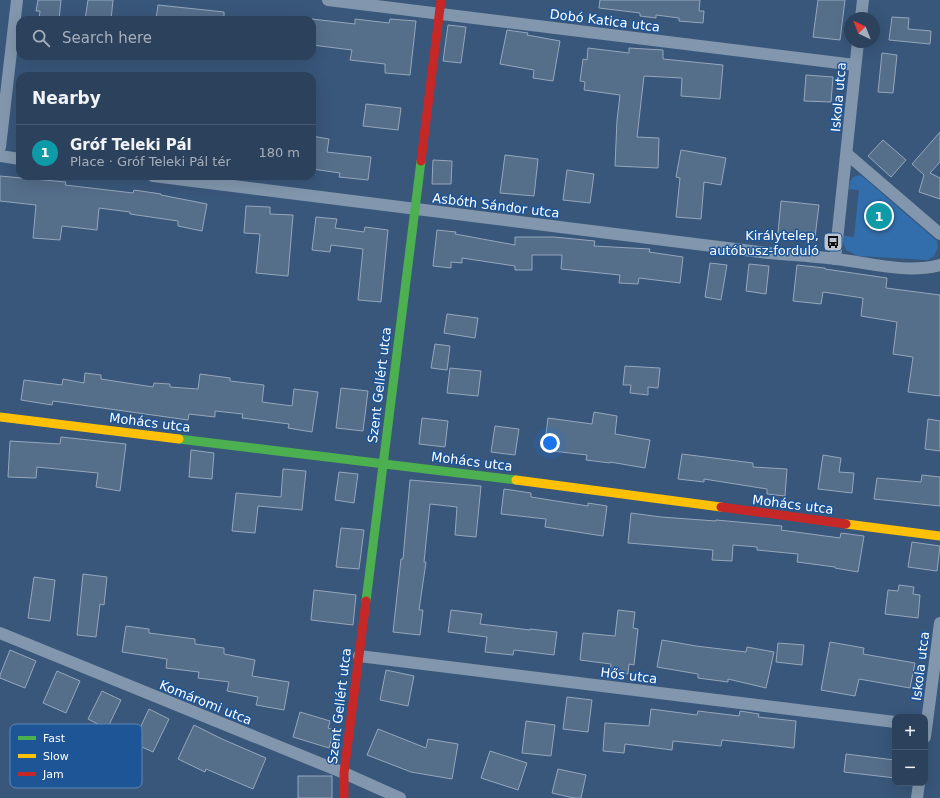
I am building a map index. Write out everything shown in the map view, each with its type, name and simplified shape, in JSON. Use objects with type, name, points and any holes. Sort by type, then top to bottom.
[{"type":"street","points":[[0,147],[17,0]]},
{"type":"street","name":"Dobó Katica utca","points":[[328,0],[854,65]]},
{"type":"street","name":"Szent Gellért utca","points":[[344,798],[344,773],[441,0]]},
{"type":"street","points":[[862,12],[863,0]]},
{"type":"street","name":"Iskola utca","points":[[835,259],[857,48]]},
{"type":"street","points":[[847,154],[940,234]]},
{"type":"street","points":[[0,156],[16,158]]},
{"type":"street","name":"Asbóth Sándor utca","points":[[185,180],[760,252],[835,259],[906,269],[940,265]]},
{"type":"street","name":"Mohács utca","points":[[0,417],[383,463],[940,536]]},
{"type":"street","name":"Iskola utca","points":[[928,715],[940,623]]},
{"type":"street","name":"Komáromi utca","points":[[0,633],[344,773],[400,798]]},
{"type":"street","name":"Hős utca","points":[[359,656],[892,722]]},
{"type":"street","points":[[917,798],[919,786]]},
{"type":"shaded area","points":[[859,175],[937,241],[938,247],[934,256],[928,260],[858,256],[846,250],[843,242],[843,236],[854,237],[859,190],[849,189],[850,182],[853,177]]},
{"type":"building","points":[[38,0],[61,0],[59,16],[39,16],[40,11],[36,11]]},
{"type":"building","points":[[88,0],[113,0],[111,16],[86,16]]},
{"type":"building","points":[[600,0],[700,0],[699,11],[704,11],[703,23],[679,21],[679,18],[656,15],[656,18],[640,16],[640,13],[599,8]]},
{"type":"building","points":[[818,0],[845,0],[840,40],[813,37]]},
{"type":"building","points":[[158,5],[224,12],[224,16],[157,16]]},
{"type":"building","points":[[892,17],[909,18],[908,29],[931,31],[930,44],[889,40]]},
{"type":"building","points":[[316,19],[355,24],[355,19],[389,23],[390,19],[416,21],[410,75],[385,73],[385,64],[350,60],[352,50],[316,46]]},
{"type":"building","points":[[448,25],[466,27],[461,63],[443,61]]},
{"type":"building","points":[[507,30],[528,33],[527,35],[560,41],[553,81],[533,78],[534,70],[500,64]]},
{"type":"building","points":[[588,48],[629,53],[629,48],[663,50],[663,59],[723,65],[720,99],[681,96],[682,78],[644,76],[637,137],[659,138],[658,168],[615,166],[617,120],[620,95],[584,90],[585,82],[580,81],[583,59],[587,60]]},
{"type":"building","points":[[882,53],[897,55],[893,93],[878,92]]},
{"type":"building","points":[[806,75],[833,77],[831,102],[804,101]]},
{"type":"building","points":[[366,104],[401,108],[398,130],[363,126]]},
{"type":"building","points":[[940,132],[940,162],[930,173],[940,178],[940,199],[919,192],[924,175],[912,164]]},
{"type":"building","points":[[316,137],[329,139],[327,152],[371,157],[368,180],[339,177],[340,173],[316,170]]},
{"type":"building","points":[[883,140],[906,160],[891,177],[868,156]]},
{"type":"building","points":[[681,150],[726,158],[721,185],[704,182],[701,219],[676,217],[680,178],[676,177]]},
{"type":"building","points":[[505,155],[538,159],[534,196],[500,193]]},
{"type":"building","points":[[433,160],[452,161],[451,184],[432,184]]},
{"type":"building","points":[[567,170],[594,174],[590,203],[563,200]]},
{"type":"building","points":[[0,176],[16,177],[16,180],[66,182],[65,185],[133,193],[134,190],[207,204],[202,231],[178,226],[178,221],[99,208],[97,230],[62,226],[60,240],[33,238],[36,205],[0,201]]},
{"type":"building","points":[[781,201],[819,205],[815,237],[778,233]]},
{"type":"building","points":[[246,206],[270,207],[270,214],[293,215],[288,276],[256,273],[260,234],[244,233]]},
{"type":"building","points":[[316,217],[337,219],[335,228],[364,232],[365,227],[388,230],[381,302],[358,300],[363,249],[331,245],[330,252],[312,250]]},
{"type":"building","points":[[437,230],[456,232],[455,234],[515,245],[515,237],[554,237],[595,241],[594,246],[650,249],[649,252],[683,257],[680,283],[639,278],[638,284],[619,283],[620,275],[561,269],[562,255],[532,255],[532,270],[515,270],[515,266],[462,258],[462,263],[451,262],[451,268],[433,266]]},
{"type":"building","points":[[710,263],[727,265],[721,300],[705,297]]},
{"type":"building","points":[[749,264],[769,266],[766,294],[746,291]]},
{"type":"building","points":[[797,265],[887,278],[886,288],[940,295],[940,396],[908,392],[913,357],[893,354],[897,322],[861,316],[863,298],[823,292],[821,304],[793,301]]},
{"type":"building","points":[[447,314],[478,318],[475,338],[444,333]]},
{"type":"building","points":[[435,344],[450,346],[447,370],[431,368]]},
{"type":"building","points":[[625,366],[660,368],[658,388],[648,387],[648,395],[630,393],[631,385],[623,385]]},
{"type":"building","points":[[450,368],[481,371],[478,396],[447,393]]},
{"type":"building","points":[[85,373],[101,375],[101,379],[153,387],[154,383],[170,384],[170,387],[198,389],[200,374],[230,378],[230,381],[264,385],[262,402],[292,406],[294,389],[318,392],[312,432],[288,428],[289,424],[242,418],[243,414],[215,411],[215,417],[189,414],[188,420],[53,401],[52,405],[21,400],[24,380],[62,385],[63,379],[84,383]]},
{"type":"building","points":[[341,388],[368,391],[363,431],[336,428]]},
{"type":"building","points":[[594,412],[617,416],[615,434],[650,440],[645,468],[610,462],[586,460],[587,455],[544,450],[548,418],[592,424]]},
{"type":"building","points":[[422,418],[448,421],[445,447],[419,444]]},
{"type":"building","points":[[928,419],[940,421],[940,451],[925,449]]},
{"type":"building","points":[[495,426],[519,429],[515,455],[491,452]]},
{"type":"building","points":[[61,437],[126,444],[120,491],[96,487],[98,473],[37,467],[36,478],[8,477],[10,441],[60,444]]},
{"type":"building","points":[[191,450],[214,453],[212,479],[189,477]]},
{"type":"building","points":[[682,454],[753,463],[753,467],[787,469],[785,496],[767,494],[767,489],[704,479],[704,482],[678,479]]},
{"type":"building","points":[[823,455],[841,458],[839,472],[854,473],[852,493],[818,489]]},
{"type":"building","points":[[283,469],[306,471],[302,510],[258,506],[255,533],[232,531],[236,493],[281,497]]},
{"type":"building","points":[[339,472],[358,474],[354,503],[335,500]]},
{"type":"building","points":[[922,475],[940,477],[940,506],[874,499],[877,478],[921,482]]},
{"type":"building","points":[[410,480],[481,486],[476,537],[455,535],[457,507],[430,504],[424,562],[426,562],[419,610],[423,610],[420,635],[393,632],[401,559],[403,559]]},
{"type":"building","points":[[504,489],[531,493],[531,497],[588,506],[588,503],[607,506],[603,536],[545,527],[546,519],[501,514]]},
{"type":"building","points":[[631,513],[661,517],[782,526],[781,530],[840,538],[841,533],[864,536],[858,572],[835,567],[797,562],[798,554],[757,550],[757,547],[733,545],[732,561],[712,560],[713,550],[628,543]]},
{"type":"building","points":[[341,528],[364,530],[359,569],[336,567]]},
{"type":"building","points":[[912,542],[940,546],[937,571],[908,567]]},
{"type":"building","points":[[83,574],[107,577],[104,605],[100,604],[96,637],[77,635]]},
{"type":"building","points":[[34,577],[55,580],[50,621],[28,618]]},
{"type":"building","points":[[899,585],[914,587],[913,594],[920,595],[918,618],[885,614],[888,590],[898,591]]},
{"type":"building","points":[[314,590],[356,595],[353,625],[311,620]]},
{"type":"building","points":[[451,610],[482,614],[480,624],[557,632],[554,655],[514,650],[513,655],[485,652],[487,637],[448,632]]},
{"type":"building","points":[[618,610],[635,612],[633,628],[638,629],[634,665],[629,664],[628,674],[610,672],[611,664],[580,660],[583,633],[615,636]]},
{"type":"building","points":[[126,626],[149,629],[149,633],[195,639],[195,644],[224,648],[224,654],[255,660],[252,676],[289,682],[284,710],[256,705],[258,697],[227,691],[229,682],[198,678],[199,672],[166,668],[167,659],[122,652]]},
{"type":"building","points":[[662,640],[746,652],[747,647],[774,652],[766,688],[728,679],[728,682],[698,678],[698,674],[657,667]]},
{"type":"building","points":[[830,642],[864,648],[863,654],[915,663],[910,688],[859,679],[855,696],[821,690]]},
{"type":"building","points":[[778,643],[804,645],[802,665],[776,662]]},
{"type":"building","points":[[10,650],[36,661],[25,688],[0,678]]},
{"type":"building","points":[[386,670],[414,676],[408,706],[380,700]]},
{"type":"building","points":[[57,671],[80,681],[66,713],[43,703]]},
{"type":"building","points":[[102,691],[121,700],[109,724],[98,724],[88,719]]},
{"type":"building","points":[[567,697],[592,700],[588,732],[563,729]]},
{"type":"building","points":[[149,709],[169,719],[153,752],[142,747],[142,724]]},
{"type":"building","points":[[651,709],[697,715],[698,711],[739,716],[740,711],[759,714],[758,717],[796,721],[794,748],[722,740],[721,746],[673,741],[672,750],[625,744],[624,753],[603,751],[605,723],[649,726]]},
{"type":"building","points":[[300,712],[330,721],[328,728],[334,730],[329,748],[293,737]]},
{"type":"building","points":[[526,721],[555,725],[551,756],[522,753]]},
{"type":"building","points":[[194,725],[266,758],[253,789],[206,769],[205,772],[178,759]]},
{"type":"building","points":[[378,729],[426,748],[428,739],[458,744],[452,779],[411,772],[367,755]]},
{"type":"building","points":[[490,751],[527,763],[518,790],[481,778]]},
{"type":"building","points":[[846,754],[892,760],[892,778],[844,772]]},
{"type":"building","points":[[558,769],[586,775],[581,798],[552,793]]},
{"type":"building","points":[[298,776],[332,776],[332,798],[298,798]]},
{"type":"traffic: fast","points":[[366,601],[421,161]]},
{"type":"traffic: fast","points":[[179,439],[516,480]]},
{"type":"traffic: slow","points":[[0,417],[179,439]]},
{"type":"traffic: slow","points":[[516,480],[721,507]]},
{"type":"traffic: slow","points":[[846,524],[940,536]]},
{"type":"traffic: jam","points":[[421,161],[441,0]]},
{"type":"traffic: jam","points":[[721,507],[846,524]]},
{"type":"traffic: jam","points":[[344,798],[344,773],[366,601]]},
{"type":"place","name":"Gróf Teleki Pál","points":[[879,216]]},
{"type":"place","name":"Királytelep, autóbusz-forduló","points":[[833,242]]}]
